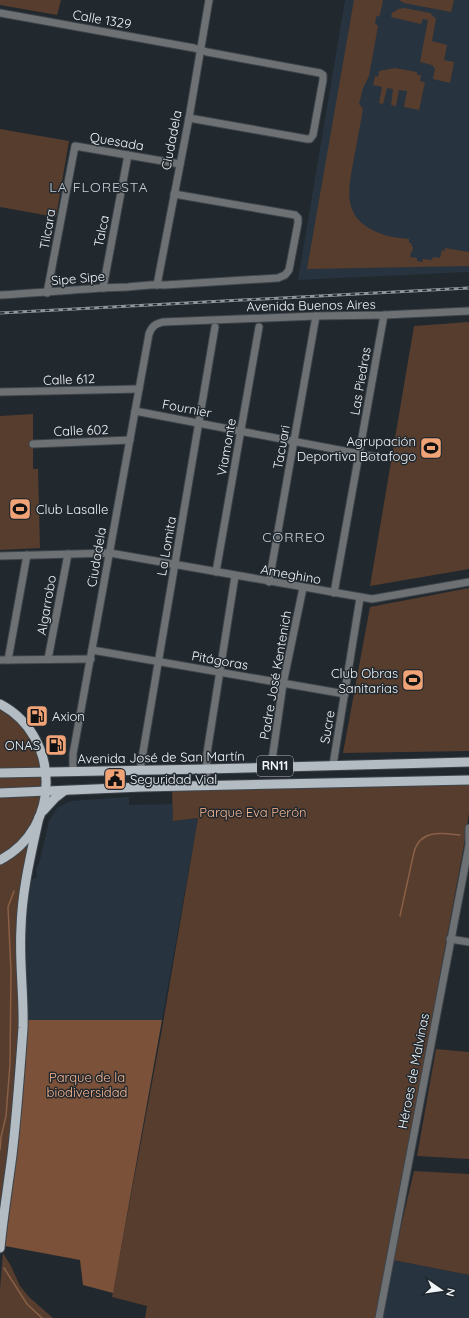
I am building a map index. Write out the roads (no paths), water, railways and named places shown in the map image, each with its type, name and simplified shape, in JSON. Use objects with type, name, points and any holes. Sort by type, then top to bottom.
[{"type":"main road","points":[[0,704],[24,722],[33,734],[44,759],[46,772],[46,791],[27,872],[23,897],[21,929],[23,1025],[12,1156],[2,1221],[0,1248]]},
{"type":"main road","name":"Avenida José de San Martín","points":[[46,772],[469,762]]},
{"type":"main road","name":"RN11","points":[[0,773],[46,772]]},
{"type":"main road","name":"RN11","points":[[0,793],[206,786],[469,780]]},
{"type":"main road","points":[[0,860],[22,844],[40,816],[55,798],[64,791]]},
{"type":"street","name":"Ciudadela","points":[[158,284],[209,0]]},
{"type":"street","name":"Calle 1329","points":[[0,12],[194,48],[206,52],[320,73],[323,75],[313,135],[310,139],[189,118]]},
{"type":"street","name":"Quesada","points":[[75,146],[180,164]]},
{"type":"street","name":"Tilcara","points":[[48,293],[75,146]]},
{"type":"street","name":"Talca","points":[[103,288],[128,155]]},
{"type":"street","name":"Sipe Sipe","points":[[0,295],[48,293],[158,284],[165,285],[278,278],[286,274],[289,270],[298,223],[298,218],[295,215],[174,194]]},
{"type":"street","name":"Avenida Buenos Aires","points":[[155,324],[162,322],[384,315],[469,310]]},
{"type":"street","name":"Las Piedras","points":[[334,593],[384,315]]},
{"type":"street","name":"Tacuari","points":[[269,582],[316,316]]},
{"type":"street","name":"Ciudadela","points":[[74,772],[74,754],[135,411],[149,334],[155,324]]},
{"type":"street","name":"La Lomita","points":[[140,770],[214,327]]},
{"type":"street","name":"Viamonte","points":[[216,572],[259,327]]},
{"type":"street","name":"Calle 612","points":[[0,392],[139,389]]},
{"type":"street","name":"Fournier","points":[[135,411],[294,440],[376,457]]},
{"type":"street","name":"Calle 602","points":[[33,444],[130,440]]},
{"type":"street","name":"Ameghino","points":[[0,556],[110,553],[372,600],[469,582]]},
{"type":"street","name":"Algarrobo","points":[[48,659],[68,554]]},
{"type":"street","points":[[8,660],[27,555]]},
{"type":"street","points":[[206,786],[207,753],[236,576]]},
{"type":"street","name":"Padre José Kentenich","points":[[271,767],[283,684],[303,588]]},
{"type":"street","name":"Sucre","points":[[332,765],[360,598]]},
{"type":"street","name":"Pitágoras","points":[[92,650],[344,694]]},
{"type":"street","points":[[0,660],[91,659]]},
{"type":"street","name":"Héroes de Malvinas","points":[[379,1318],[469,844],[469,828]]},
{"type":"street","points":[[450,939],[469,942]]},
{"type":"waterway","points":[[400,916],[414,852],[421,839],[426,836],[439,833],[460,835]]},
{"type":"waterway","points":[[0,1150],[1,1137],[6,1116],[10,1064],[11,971],[8,907],[14,891]]},
{"type":"waterway","points":[[4,1268],[27,1304],[42,1318]]},
{"type":"railway","points":[[0,313],[469,288]]},
{"type":"place","name":"Agrupación Deportiva Botafogo","points":[[431,448]]},
{"type":"place","name":"Club Lasalle","points":[[20,509]]},
{"type":"place","name":"Club Obras Sanitarias","points":[[413,680]]},
{"type":"place","name":"Axion","points":[[37,716]]},
{"type":"place","name":"ONAS","points":[[56,745]]},
{"type":"place","name":"Seguridad Vial","points":[[115,779]]},
{"type":"district","name":"LA FLORESTA","points":[[99,187]]},
{"type":"district","name":"CORREO","points":[[294,537]]},
{"type":"park label","name":"Parque Eva Perón","points":[[253,812]]},
{"type":"park label","name":"Parque de la biodiversidad","points":[[87,1084]]}]
